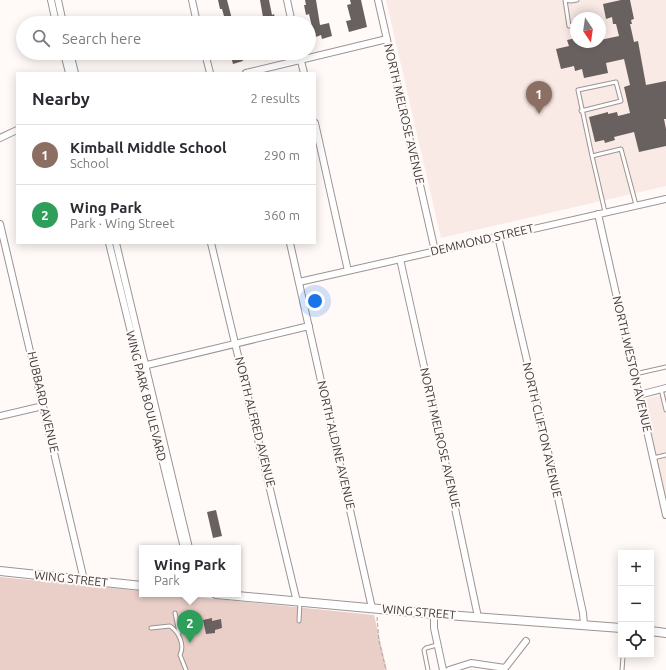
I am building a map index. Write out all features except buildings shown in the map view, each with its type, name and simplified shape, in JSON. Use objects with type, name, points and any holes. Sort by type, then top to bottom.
[{"type":"street","points":[[51,0],[54,16]]},
{"type":"street","points":[[58,0],[61,16]]},
{"type":"street","points":[[192,0],[195,16]]},
{"type":"street","points":[[287,0],[290,16]]},
{"type":"street","name":"NORTH MELROSE AVENUE","points":[[378,0],[435,251]]},
{"type":"street","points":[[316,53],[387,40]]},
{"type":"street","points":[[66,60],[69,72]]},
{"type":"street","points":[[72,60],[75,72]]},
{"type":"street","points":[[207,60],[210,72]]},
{"type":"street","points":[[249,72],[287,60]]},
{"type":"street","points":[[301,60],[304,72]]},
{"type":"street","points":[[316,127],[348,271]]},
{"type":"street","points":[[0,138],[16,130]]},
{"type":"street","name":"DEMMOND STREET","points":[[299,282],[666,199]]},
{"type":"street","name":"NORTH WESTON AVENUE","points":[[598,214],[653,458],[664,496],[666,515]]},
{"type":"street","name":"HUBBARD AVENUE","points":[[0,224],[84,580]]},
{"type":"street","name":"NORTH CLIFTON AVENUE","points":[[498,236],[548,453],[583,613],[584,625]]},
{"type":"street","name":"WING PARK BOULEVARD","points":[[109,244],[143,366],[188,545]]},
{"type":"street","name":"WING PARK BOULEVARD","points":[[116,244],[143,366],[146,396],[183,545]]},
{"type":"street","name":"NORTH ALFRED AVENUE","points":[[211,244],[299,602]]},
{"type":"street","name":"NORTH ALDINE AVENUE","points":[[290,244],[372,608]]},
{"type":"street","name":"NORTH MELROSE AVENUE","points":[[400,259],[478,617]]},
{"type":"street","points":[[143,366],[309,326]]},
{"type":"street","points":[[639,394],[664,389]]},
{"type":"street","points":[[0,416],[43,406]]},
{"type":"street","name":"WING STREET","points":[[0,571],[139,586]]},
{"type":"street","name":"WING STREET","points":[[241,596],[434,614],[618,628]]},
{"type":"street","points":[[434,614],[434,628],[443,670]]},
{"type":"street","points":[[654,631],[666,632]]},
{"type":"street","points":[[449,670],[471,663],[505,669],[526,642]]},
{"type":"lane","points":[[570,26],[565,0],[577,0]]},
{"type":"lane","points":[[581,110],[621,101],[616,82],[578,90],[581,110],[605,212]]},
{"type":"lane","points":[[592,156],[622,149],[636,205]]},
{"type":"lane","points":[[635,374],[666,367]]},
{"type":"lane","points":[[664,389],[666,410]]},
{"type":"lane","points":[[653,458],[666,455]]},
{"type":"lane","points":[[299,602],[299,621]]},
{"type":"lane","points":[[175,614],[182,650],[180,655],[186,670]]},
{"type":"lane","points":[[151,628],[170,626],[176,622]]},
{"type":"lane","points":[[170,626],[175,629],[180,638]]},
{"type":"lane","points":[[428,670],[424,650],[437,645]]},
{"type":"lane","points":[[622,670],[623,658]]},
{"type":"path","points":[[372,608],[378,618],[378,640],[386,670]]},
{"type":"shaded area","points":[[386,0],[666,0],[666,186],[441,238]]},
{"type":"shaded area","points":[[666,394],[666,501],[645,399]]},
{"type":"shaded area","points":[[0,577],[139,591],[139,597],[197,597],[374,615],[387,670],[0,670]]},
{"type":"place","name":"Kimball Middle School","points":[[539,114]]},
{"type":"place","name":"Wing Park","points":[[190,643]]}]
